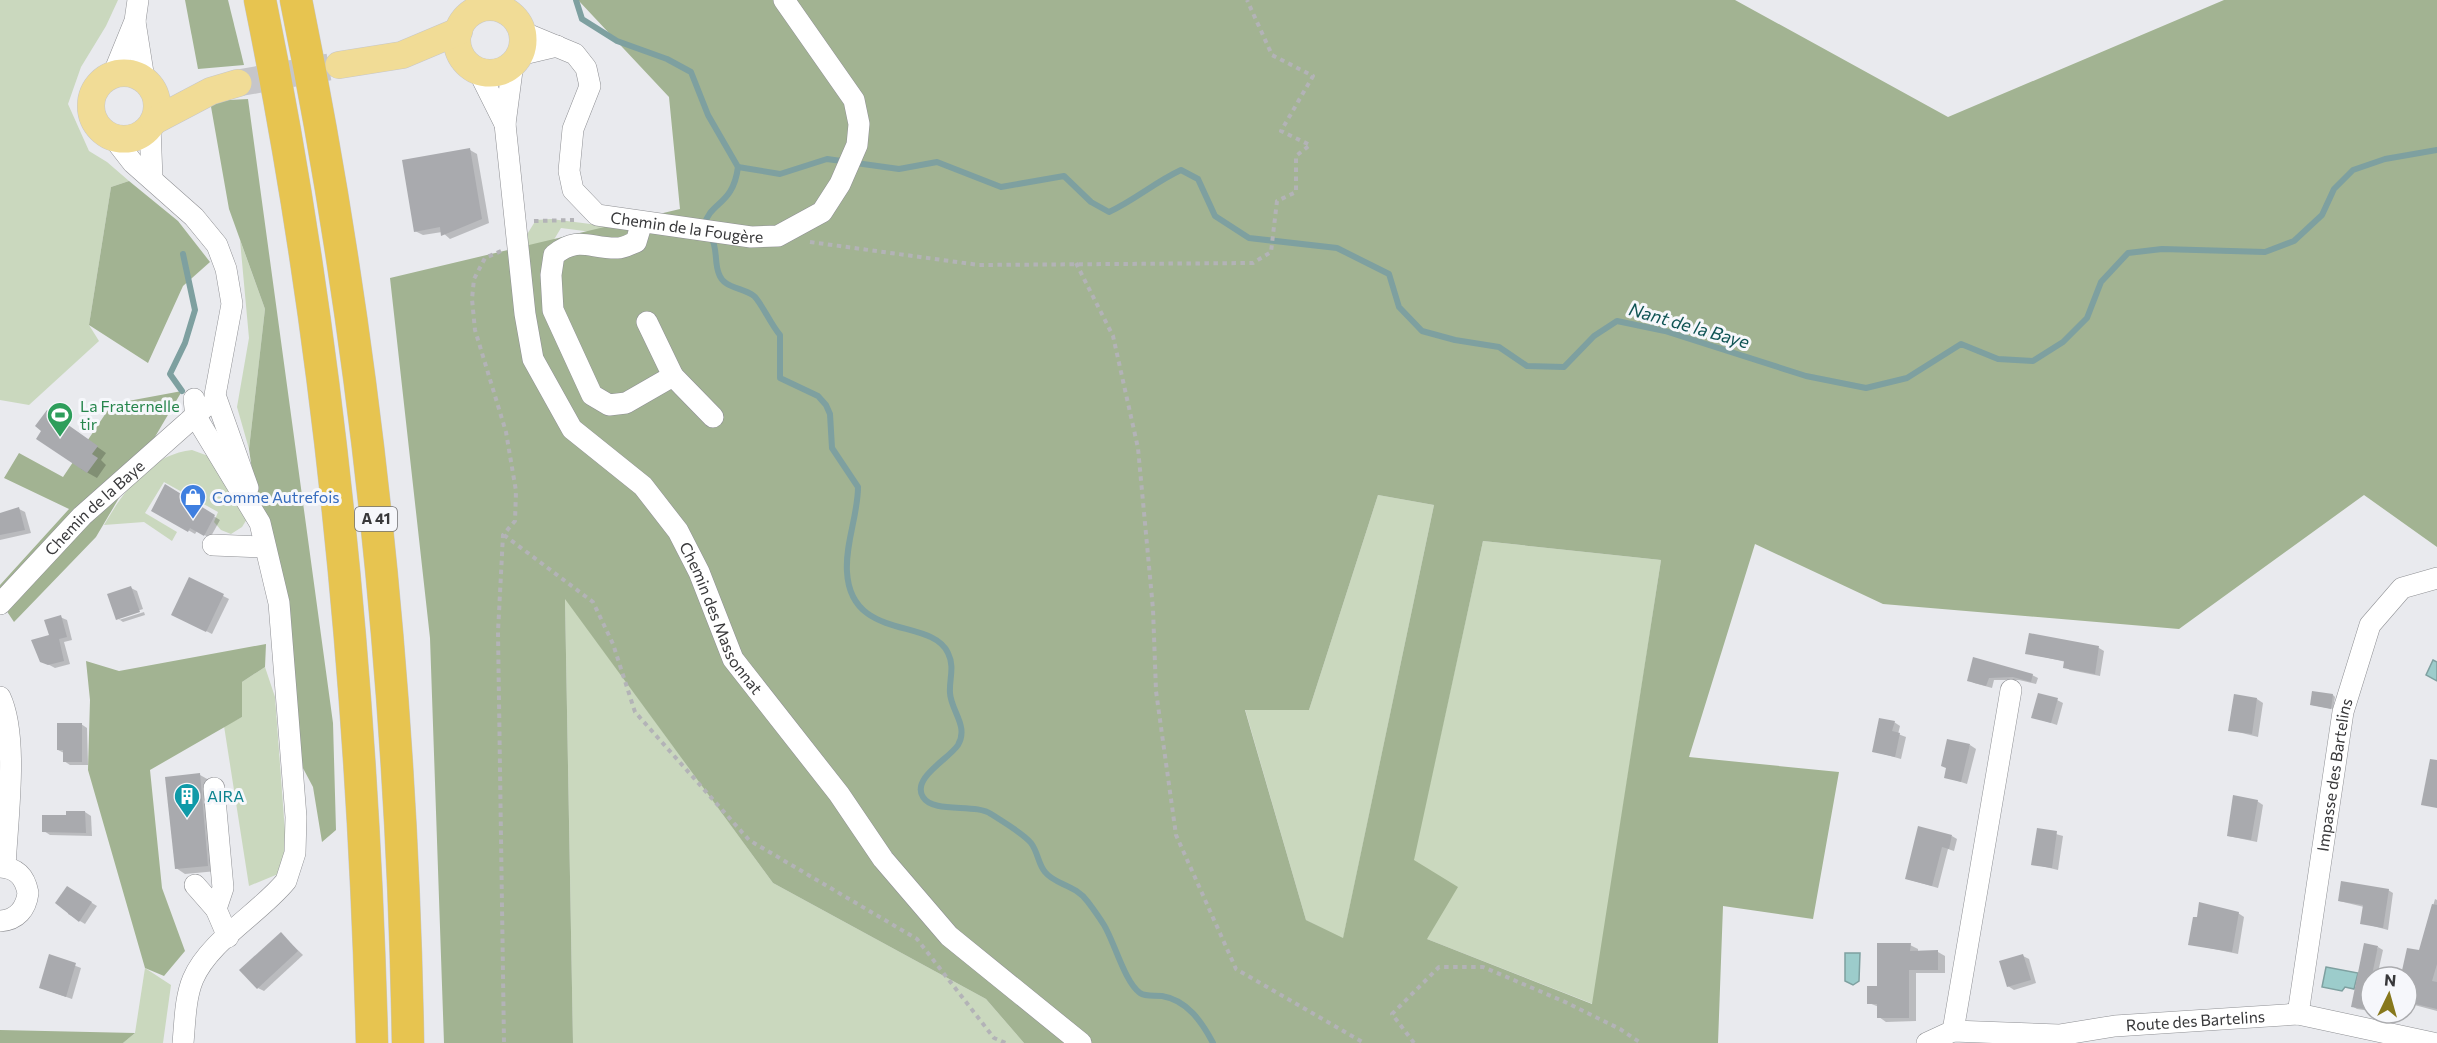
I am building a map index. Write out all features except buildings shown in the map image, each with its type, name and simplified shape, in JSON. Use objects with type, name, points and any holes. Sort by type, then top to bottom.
[{"type":"highway","name":"A 41","points":[[260,0],[309,281],[339,514],[358,731],[372,1043]]},
{"type":"highway","name":"A 41","points":[[296,0],[344,267],[375,512],[394,727],[406,938],[408,1043]]},
{"type":"main road","points":[[339,65],[402,55],[471,64],[496,72],[518,50],[513,16],[499,4],[485,7],[464,16],[402,55]]},
{"type":"main road","points":[[464,16],[458,45],[471,64]]},
{"type":"main road","points":[[211,91],[147,82],[130,74],[113,75],[97,88],[92,108],[97,124],[112,136],[131,138],[152,123],[211,91],[238,83]]},
{"type":"main road","points":[[147,82],[156,99],[157,110],[152,123]]},
{"type":"street","points":[[113,75],[135,21],[138,0]]},
{"type":"street","name":"Chemin de la Fougère","points":[[518,50],[557,46],[574,54],[586,68],[590,86],[573,129],[569,171],[573,190],[597,215],[751,237],[778,236],[822,212],[840,184],[857,145],[859,124],[854,100],[784,0]]},
{"type":"street","points":[[135,21],[147,82]]},
{"type":"street","name":"Chemin des Massonnat","points":[[518,50],[505,124],[525,314],[534,359],[572,429],[643,486],[678,531],[699,572],[733,659],[839,794],[883,859],[949,936],[1081,1043]]},
{"type":"street","name":"Chemin des Massonnat","points":[[471,64],[505,124]]},
{"type":"street","points":[[152,123],[152,179]]},
{"type":"street","points":[[112,136],[133,163],[194,217],[217,245],[226,269],[232,304],[215,395],[230,431],[260,523],[279,603],[295,792],[295,853],[286,881],[202,963],[189,992],[183,1043]]},
{"type":"street","points":[[642,222],[636,242],[620,249],[584,243],[568,244],[554,255],[551,275],[553,310],[592,395],[609,405],[626,403],[673,376]]},
{"type":"street","points":[[647,322],[673,376],[713,417]]},
{"type":"street","points":[[195,408],[226,337]]},
{"type":"street","points":[[195,408],[215,395]]},
{"type":"street","points":[[195,408],[260,523]]},
{"type":"street","name":"Chemin de la Baye","points":[[3,603],[82,516],[158,447],[195,408]]},
{"type":"street","points":[[213,545],[265,547]]},
{"type":"street","name":"Impasse des Bartelins","points":[[2298,1014],[2343,712],[2370,625],[2402,588],[2437,578]]},
{"type":"street","points":[[1953,1031],[2011,690]]},
{"type":"street","points":[[0,697],[8,724],[10,763],[2,867],[21,875],[28,893],[22,910],[15,917],[0,921]]},
{"type":"street","points":[[214,788],[223,888],[216,909]]},
{"type":"street","points":[[195,885],[216,909],[228,937]]},
{"type":"street","name":"Route des Bartelins","points":[[1927,1043],[1953,1031],[2059,1035],[2115,1026],[2298,1014],[2433,1043]]},
{"type":"path","points":[[778,236],[979,265],[1252,263],[1270,252],[1277,201],[1296,192],[1296,156],[1310,145],[1281,131],[1313,76],[1272,55],[1247,0]]},
{"type":"path","points":[[529,222],[558,219],[591,222],[597,215]]},
{"type":"path","points":[[504,1043],[498,632],[503,535],[515,521],[516,491],[506,432],[475,330],[472,299],[474,279],[485,258],[517,245]]},
{"type":"path","points":[[1076,263],[1113,336],[1138,448],[1153,609],[1156,691],[1176,835],[1236,969],[1364,1043]]},
{"type":"path","points":[[503,535],[593,602],[613,644],[635,712],[749,840],[917,939],[994,1038],[1006,1043]]},
{"type":"path","points":[[1414,1043],[1392,1014],[1439,967],[1483,967],[1563,1001],[1620,1029],[1641,1043]]},
{"type":"green space","points":[[0,0],[118,0],[106,26],[81,67],[68,104],[89,151],[107,162],[129,181],[111,187],[89,325],[99,341],[29,405],[0,400]]},
{"type":"green space","points":[[185,0],[228,0],[244,65],[198,69]]},
{"type":"green space","points":[[578,0],[1735,0],[1948,117],[2224,0],[2437,0],[2437,547],[2364,495],[2179,629],[1883,604],[1755,544],[1689,757],[1839,772],[1813,919],[1723,906],[1718,1043],[1024,1043],[986,999],[773,883],[565,599],[573,1043],[444,1043],[430,638],[390,278],[680,209],[669,97]],"holes":[[[1378,495],[1434,505],[1343,938],[1306,920],[1245,710],[1309,710]],[[1483,541],[1661,560],[1592,1004],[1427,939],[1458,887],[1414,860]]]},
{"type":"green space","points":[[248,99],[333,723],[336,830],[322,842],[313,787],[296,755],[287,715],[249,449],[265,309],[229,209],[210,101]]},
{"type":"green space","points":[[129,181],[178,221],[210,262],[183,286],[148,363],[89,325],[111,187]]},
{"type":"green space","points":[[551,219],[622,228],[623,236],[561,228],[541,261],[542,325],[526,236],[536,220]]},
{"type":"green space","points":[[240,240],[265,309],[249,449],[237,407],[249,338]]},
{"type":"green space","points":[[182,391],[96,537],[14,622],[0,601],[0,585],[69,509],[4,478],[19,453],[63,477],[112,404]]},
{"type":"green space","points":[[192,450],[211,457],[247,519],[242,527],[231,534],[221,530],[214,522],[218,512],[164,482],[145,513],[177,532],[172,541],[144,522],[104,525],[120,500],[139,477],[163,459]]},
{"type":"green space","points":[[1378,495],[1434,505],[1343,939],[1306,920],[1245,709],[1309,710]]},
{"type":"green space","points":[[1483,541],[1661,560],[1593,1004],[1427,939],[1413,861]]},
{"type":"green space","points":[[565,598],[773,883],[986,999],[1024,1043],[573,1043]]},
{"type":"green space","points":[[266,644],[265,667],[242,682],[242,717],[150,770],[162,888],[185,951],[164,976],[145,968],[88,770],[90,700],[86,661],[119,671]]},
{"type":"green space","points":[[265,667],[275,697],[285,832],[283,872],[249,886],[224,726],[242,717],[242,682]]},
{"type":"green space","points":[[145,968],[171,985],[163,1043],[123,1043],[135,1033]]},
{"type":"green space","points":[[0,1030],[135,1033],[123,1043],[0,1043]]},
{"type":"water","points":[[2433,660],[2437,662],[2437,681],[2426,675]]},
{"type":"water","points":[[1845,953],[1860,953],[1859,981],[1853,985],[1845,981]]},
{"type":"water","points":[[2326,967],[2358,973],[2354,989],[2345,987],[2342,991],[2322,987]]},
{"type":"waterway","name":"Nant de la Baye","points":[[576,0],[582,19],[617,41],[667,59],[691,72],[708,115],[738,167],[780,174],[827,159],[899,169],[937,162],[1001,187],[1064,176],[1091,202],[1109,212],[1181,170],[1198,179],[1215,216],[1249,238],[1337,248],[1389,274],[1399,307],[1422,331],[1455,340],[1499,347],[1527,366],[1564,367],[1594,336],[1617,321],[1665,331],[1806,376],[1866,388],[1907,378],[1961,344],[1998,359],[2033,361],[2063,342],[2087,318],[2101,282],[2128,253],[2162,249],[2265,252],[2294,241],[2322,215],[2334,189],[2353,170],[2385,159],[2437,150]]},
{"type":"waterway","points":[[704,226],[711,212],[727,196],[735,180],[738,167]]},
{"type":"waterway","points":[[711,237],[721,279],[754,296],[780,335],[780,378],[818,396],[830,414],[832,448],[858,487],[847,561],[852,594],[862,609],[876,619],[926,635],[939,642],[950,658],[950,693],[961,725],[961,738],[958,745],[926,776],[922,783],[923,797],[936,805],[984,811],[1023,836],[1031,843],[1045,872],[1054,880],[1083,896],[1092,908],[1108,932],[1129,980],[1135,988],[1142,994],[1162,996],[1179,1002],[1199,1020],[1213,1043]]},
{"type":"waterway","points":[[182,391],[170,374],[185,343],[195,310],[183,254]]},
{"type":"tunnel","points":[[238,83],[329,67]]},
{"type":"place","name":"La Fraternelle tir","points":[[60,438]]},
{"type":"place","name":"Comme Autrefois","points":[[193,520]]},
{"type":"place","name":"AIRA","points":[[187,819]]}]
